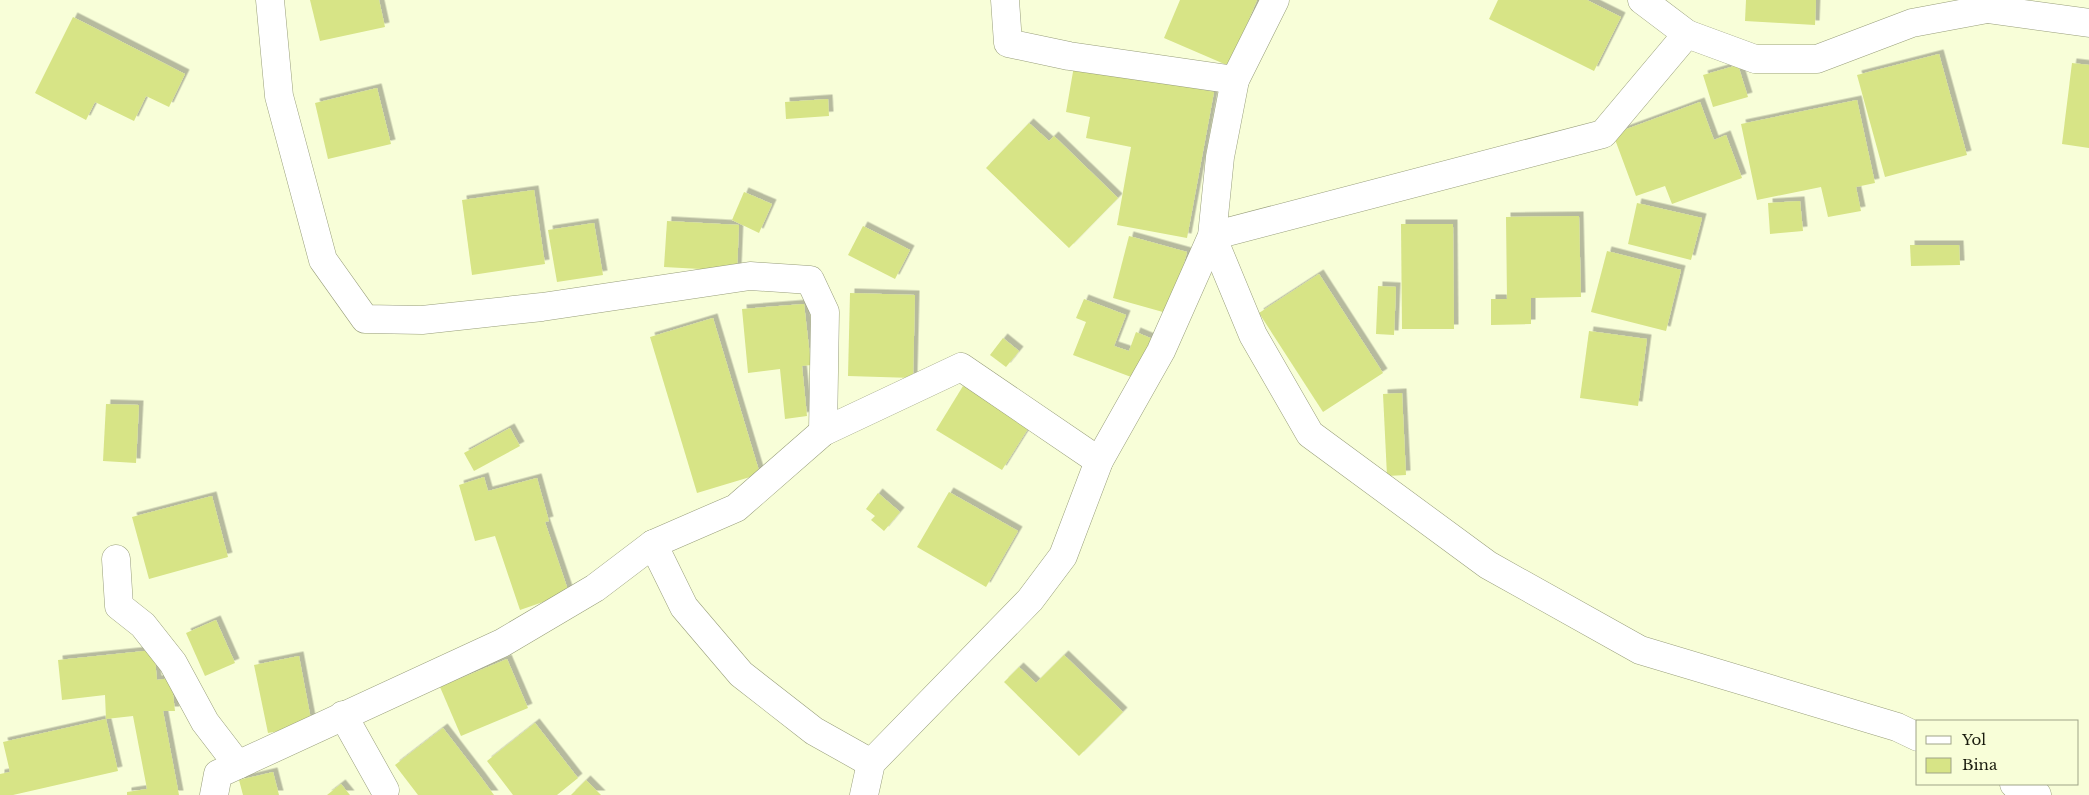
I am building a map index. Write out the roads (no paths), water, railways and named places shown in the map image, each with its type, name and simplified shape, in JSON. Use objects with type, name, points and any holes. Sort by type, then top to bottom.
[{"type":"street","points":[[270,0],[279,96],[323,260],[365,319],[422,320],[533,308],[750,276],[810,280],[825,312],[823,432]]},
{"type":"street","points":[[1004,0],[1008,43],[1069,56],[1235,80]]},
{"type":"street","points":[[864,795],[871,763],[1030,600],[1063,556],[1098,460],[1161,351],[1212,236],[1220,157],[1235,80],[1275,0]]},
{"type":"street","points":[[1642,0],[1687,34],[1755,59],[1817,59],[1912,23],[1998,4],[2089,23]]},
{"type":"street","points":[[1212,236],[1603,134],[1687,34]]},
{"type":"street","points":[[1212,236],[1254,335],[1310,434],[1488,565],[1640,650],[1897,727],[1916,736]]},
{"type":"street","points":[[214,795],[218,774],[502,643],[594,588],[652,544],[736,508],[823,432],[961,367],[1098,460]]},
{"type":"street","points":[[652,544],[684,607],[742,674],[814,731],[871,763]]},
{"type":"street","points":[[116,559],[119,606],[143,625],[173,663],[205,722],[238,765]]},
{"type":"street","points":[[343,715],[385,790]]},
{"type":"street","points":[[2016,785],[2037,795]]}]
